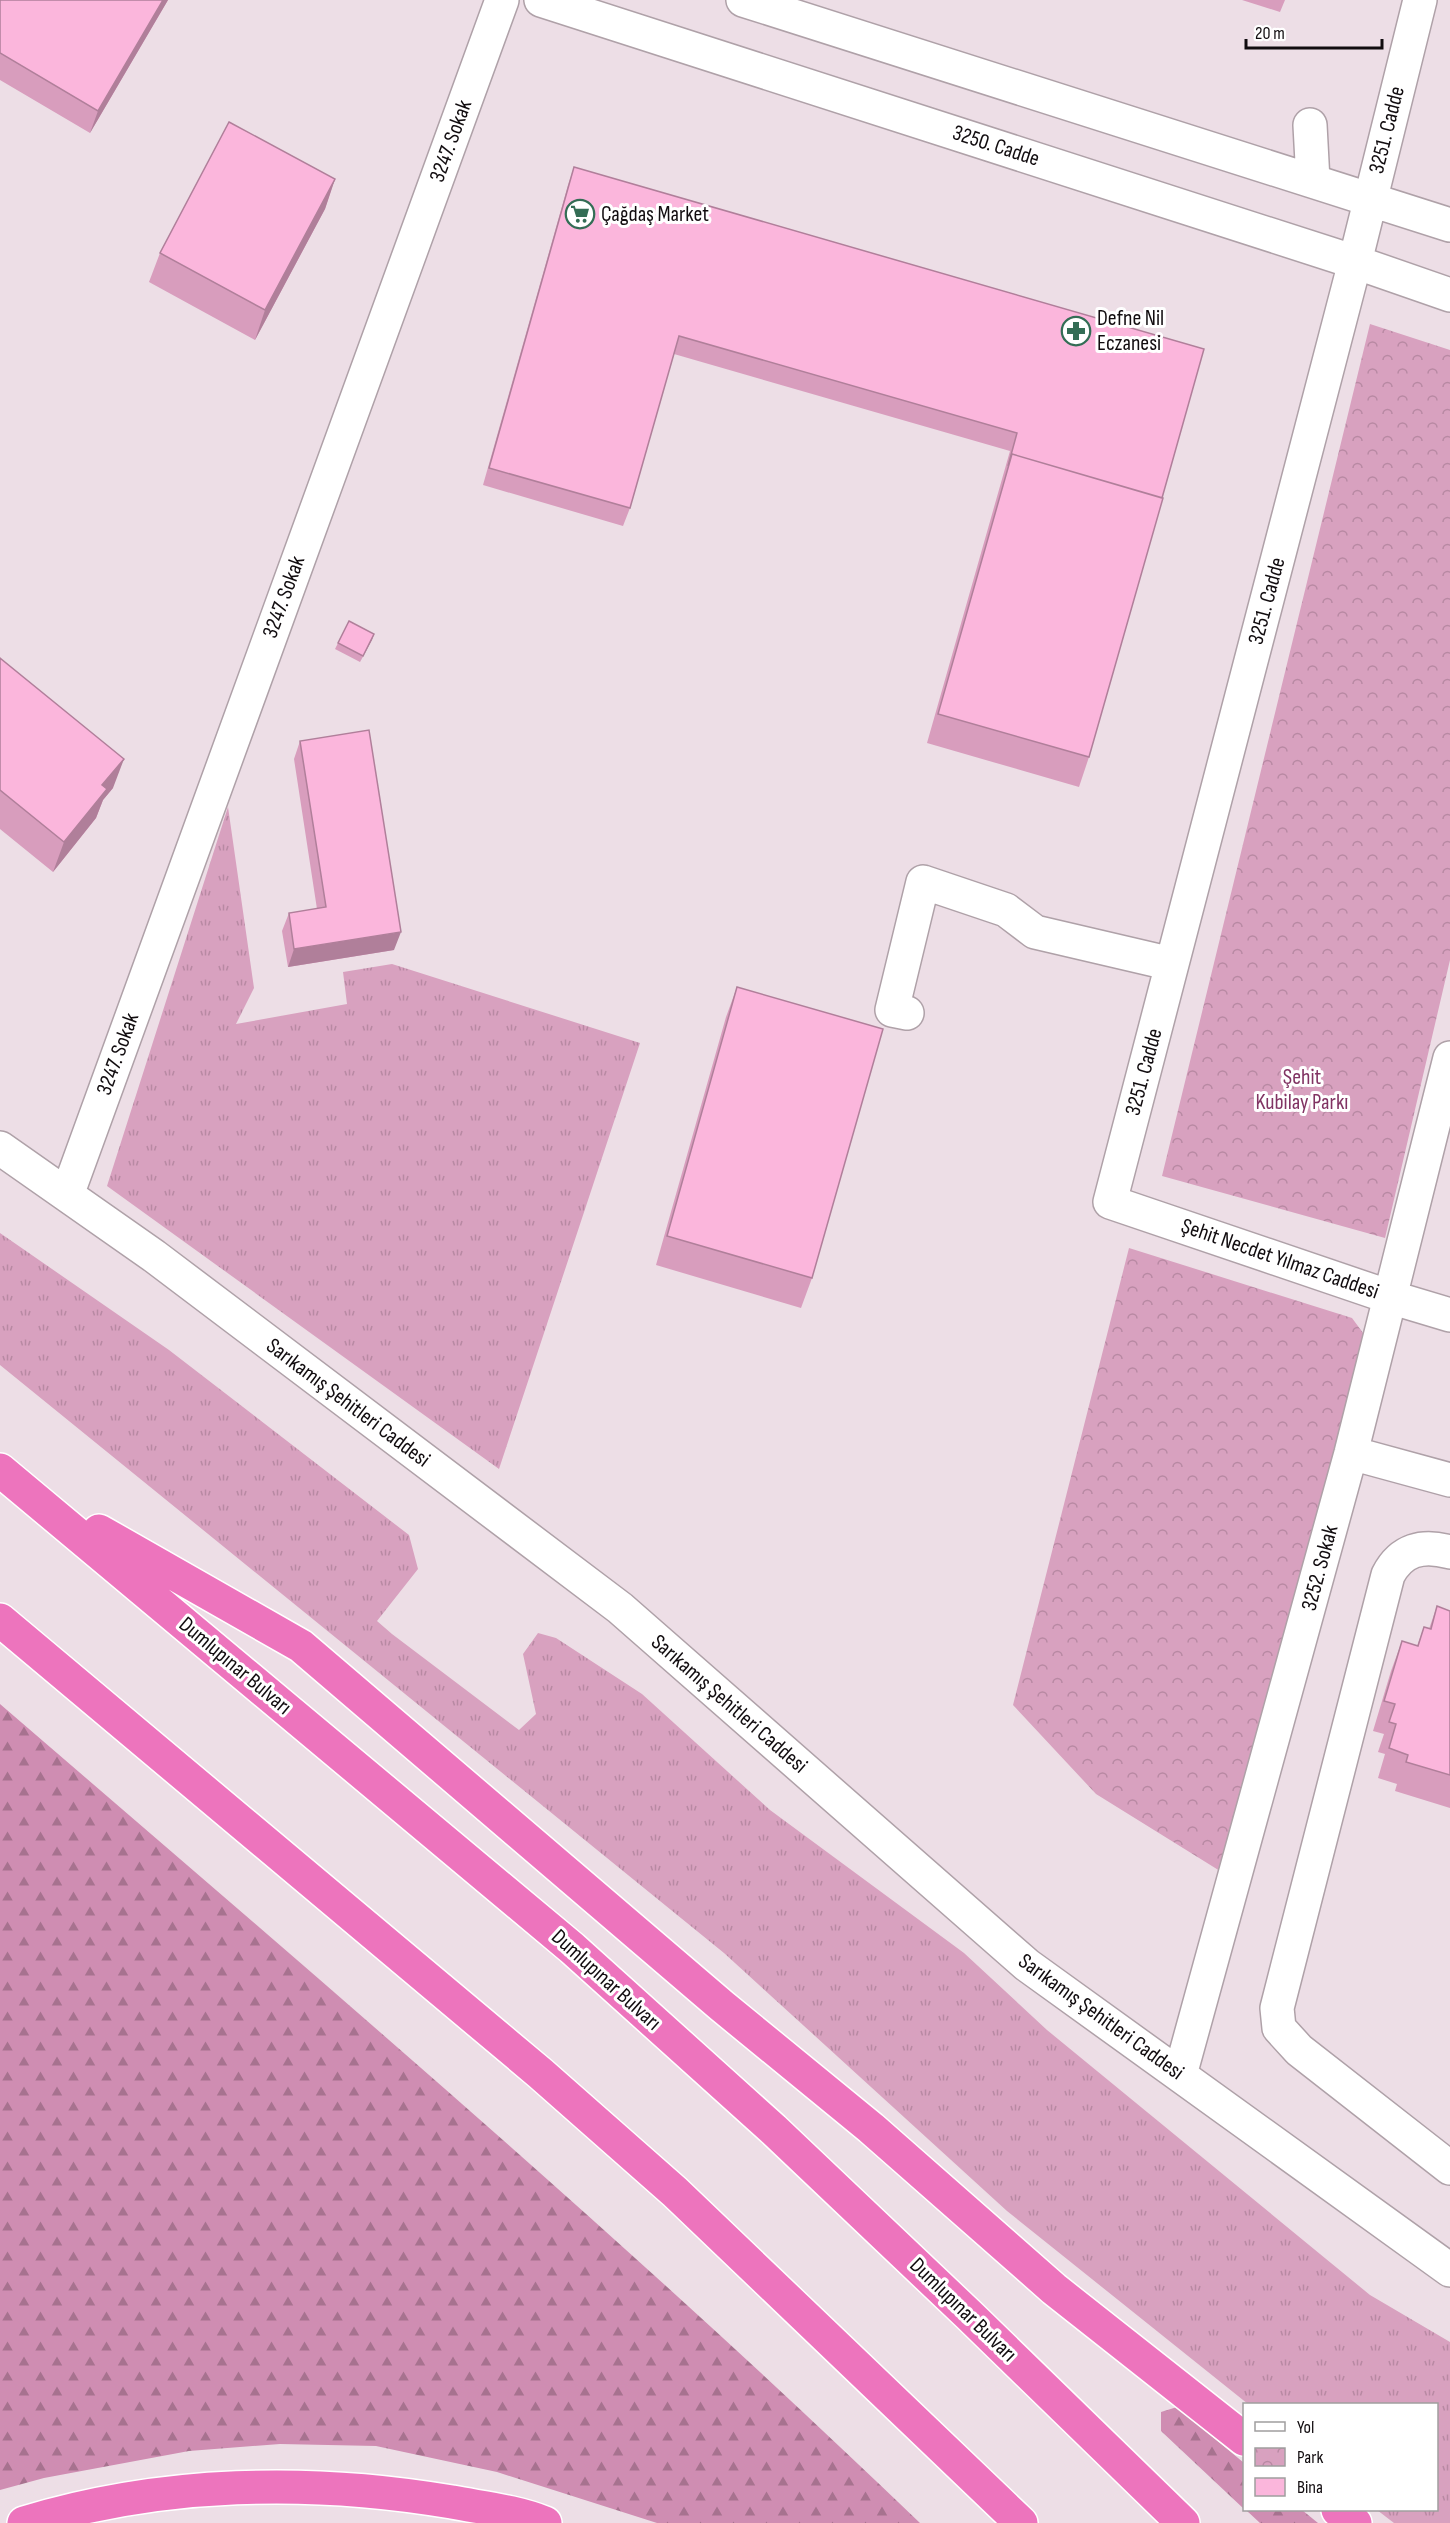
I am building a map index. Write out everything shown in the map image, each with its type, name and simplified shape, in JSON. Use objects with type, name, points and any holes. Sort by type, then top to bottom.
[{"type":"highway","name":"Dumlupınar Bulvarı","points":[[0,1470],[572,1948],[773,2129],[1183,2523]]},
{"type":"highway","points":[[26,1490],[302,1646],[722,2006],[871,2128],[1054,2289],[1243,2437]]},
{"type":"highway","points":[[0,1620],[540,2073],[667,2185],[1021,2523]]},
{"type":"highway","points":[[24,2523],[49,2515],[193,2488],[300,2486],[402,2494],[522,2514],[544,2523]]},
{"type":"highway","points":[[1339,2511],[1355,2523]]},
{"type":"street","name":"3247. Sokak","points":[[67,1195],[502,0]]},
{"type":"street","name":"3250. Cadde","points":[[541,0],[1355,261],[1450,295]]},
{"type":"street","points":[[743,0],[1450,225]]},
{"type":"street","name":"3251. Cadde","points":[[1110,1202],[1371,199],[1420,0]]},
{"type":"street","points":[[1310,125],[1313,181]]},
{"type":"street","points":[[907,1013],[892,1010],[923,882],[1006,910],[1035,932],[1172,964]]},
{"type":"street","name":"3252. Sokak","points":[[1180,2075],[1351,1453],[1450,1058]]},
{"type":"street","name":"Sarıkamış Şehitleri Caddesi","points":[[0,1148],[154,1256],[620,1608],[1027,1965],[1450,2270]]},
{"type":"street","name":"Şehit Necdet Yılmaz Caddesi","points":[[1110,1202],[1390,1297],[1450,1315]]},
{"type":"street","points":[[1351,1453],[1450,1480]]},
{"type":"street","points":[[1450,1552],[1420,1550],[1406,1553],[1396,1560],[1388,1575],[1277,2008],[1279,2028],[1299,2050],[1450,2168]]},
{"type":"green space","name":"Şehit Kubilay Parkı","points":[[1370,324],[1450,350],[1450,960],[1385,1238],[1162,1176]]},
{"type":"green space","points":[[228,807],[254,988],[236,1024],[347,1004],[343,972],[392,964],[640,1043],[499,1469],[107,1186]]},
{"type":"green space","points":[[0,1233],[169,1350],[409,1535],[418,1569],[377,1621],[519,1730],[536,1714],[523,1654],[538,1633],[556,1638],[642,1694],[770,1810],[964,1953],[1047,2030],[1370,2295],[1450,2342],[1450,2523],[1394,2523],[1378,2511],[1438,2511],[1438,2403],[1247,2403],[1007,2211],[724,1953],[0,1365]]},
{"type":"green space","points":[[1129,1248],[1352,1318],[1366,1337],[1220,1871],[1096,1794],[1013,1705]]},
{"type":"green space","points":[[0,1704],[581,2209],[695,2312],[920,2523],[657,2523],[497,2472],[376,2446],[280,2444],[189,2451],[44,2478],[0,2490]]},
{"type":"green space","points":[[1177,2407],[1243,2462],[1243,2508],[1161,2431],[1161,2412]]},
{"type":"green space","points":[[1247,2511],[1303,2511],[1318,2523],[1260,2523]]},
{"type":"building","points":[[0,0],[163,0],[98,111],[0,53]]},
{"type":"building","points":[[229,122],[335,179],[265,310],[160,253]]},
{"type":"building","points":[[574,167],[1204,349],[1162,498],[1012,454],[1008,466],[1017,433],[679,336],[630,508],[489,468]]},
{"type":"building","points":[[1012,454],[1163,498],[1089,757],[938,714]]},
{"type":"building","points":[[349,621],[374,634],[363,656],[338,643]]},
{"type":"building","points":[[0,658],[124,759],[102,785],[107,789],[64,842],[0,790]]},
{"type":"building","points":[[369,730],[401,932],[294,949],[289,913],[326,907],[300,741]]},
{"type":"building","points":[[737,987],[883,1029],[812,1278],[667,1236]]},
{"type":"building","points":[[1437,1606],[1450,1611],[1450,1775],[1406,1762],[1408,1755],[1389,1748],[1396,1724],[1389,1722],[1395,1704],[1384,1701],[1402,1641],[1418,1646],[1424,1627],[1431,1629]]},
{"type":"place","name":"Çağdaş Market","points":[[580,214]]},
{"type":"place","name":"Defne Nil Eczanesi","points":[[1076,331]]}]
